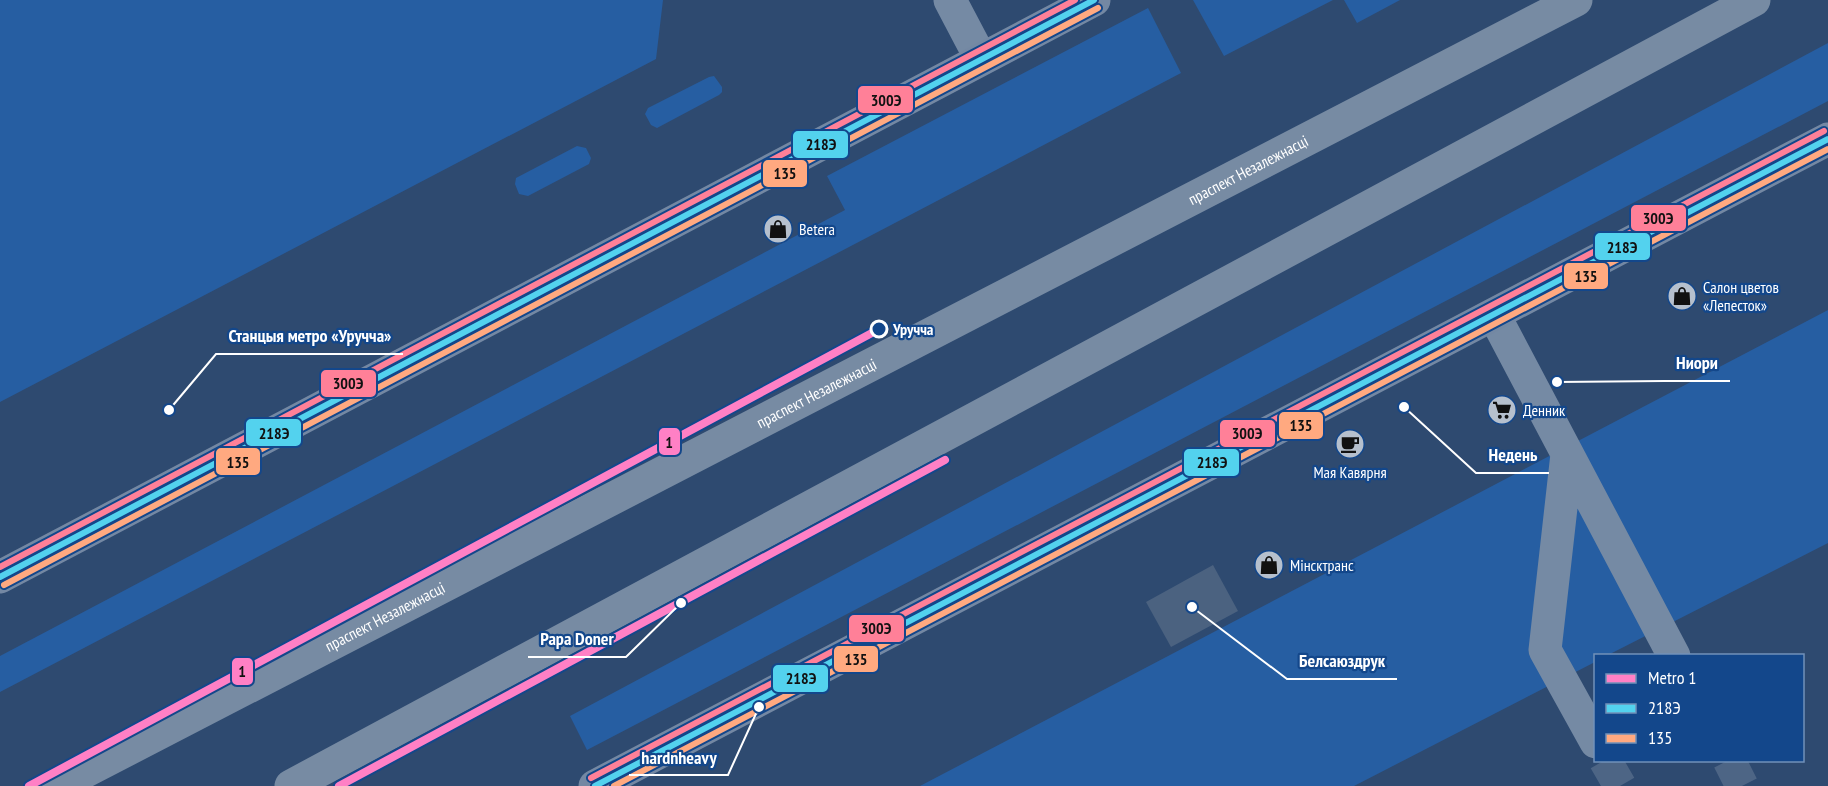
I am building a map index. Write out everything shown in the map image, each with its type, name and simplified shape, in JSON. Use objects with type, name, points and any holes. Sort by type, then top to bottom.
[{"type":"highway","name":"праспект Незалежнасці","points":[[57,786],[1576,0]]},
{"type":"highway","points":[[291,786],[1754,0]]},
{"type":"main road","points":[[0,577],[1094,0]]},
{"type":"main road","points":[[594,786],[1828,138]]},
{"type":"street","points":[[950,0],[981,59]]},
{"type":"street","points":[[1494,315],[1673,654]]},
{"type":"street","points":[[1567,454],[1545,650],[1594,738]]},
{"type":"shaded area","points":[[0,0],[663,0],[656,59],[0,402]]},
{"type":"shaded area","points":[[1193,0],[1333,0],[1224,56]]},
{"type":"shaded area","points":[[1344,0],[1400,0],[1357,23]]},
{"type":"shaded area","points":[[1148,8],[1181,73],[0,692],[0,656],[845,210],[827,176]]},
{"type":"shaded area","points":[[1828,43],[1828,101],[587,750],[570,716]]},
{"type":"shaded area","points":[[714,76],[722,87],[719,95],[657,128],[651,125],[645,114],[648,108]]},
{"type":"shaded area","points":[[577,146],[586,148],[591,158],[589,164],[528,196],[519,194],[515,184],[516,178]]},
{"type":"shaded area","points":[[1828,310],[1828,543],[1610,654],[1594,654],[1594,663],[1354,786],[920,786]]},
{"type":"building","points":[[1213,565],[1238,611],[1171,647],[1146,602]]},
{"type":"tunnel","points":[[1606,762],[1620,786]]},
{"type":"tunnel","points":[[1730,762],[1742,786]]},
{"type":"metro line","name":"1","points":[[29,786],[883,327]]},
{"type":"metro line","name":"1","points":[[339,786],[945,460]]},
{"type":"transit line","name":"300Э","points":[[0,567],[1075,0]]},
{"type":"transit line","name":"218Э","points":[[0,577],[1094,0]]},
{"type":"transit line","name":"135","points":[[4,585],[1098,8]]},
{"type":"transit line","name":"300Э","points":[[591,778],[1824,131]]},
{"type":"transit line","name":"218Э","points":[[595,786],[1828,139]]},
{"type":"transit line","name":"135","points":[[614,786],[1828,149]]},
{"type":"place","name":"Betera","points":[[778,229]]},
{"type":"place","name":"Салон цветов «Лепесток»","points":[[1682,296]]},
{"type":"place","name":"Уручча","points":[[879,329]]},
{"type":"place","name":"Ниори","points":[[1557,382]]},
{"type":"place","name":"Недень","points":[[1404,407]]},
{"type":"place","name":"Станцыя метро «Уручча»","points":[[169,410]]},
{"type":"place","name":"Денник","points":[[1502,410]]},
{"type":"place","name":"Мая Кавярня","points":[[1350,444]]},
{"type":"place","name":"Мінсктранс","points":[[1269,565]]},
{"type":"place","name":"Papa Doner","points":[[681,603]]},
{"type":"place","name":"Белсаюздрук","points":[[1192,607]]},
{"type":"place","name":"hardnheavy","points":[[759,707]]}]
